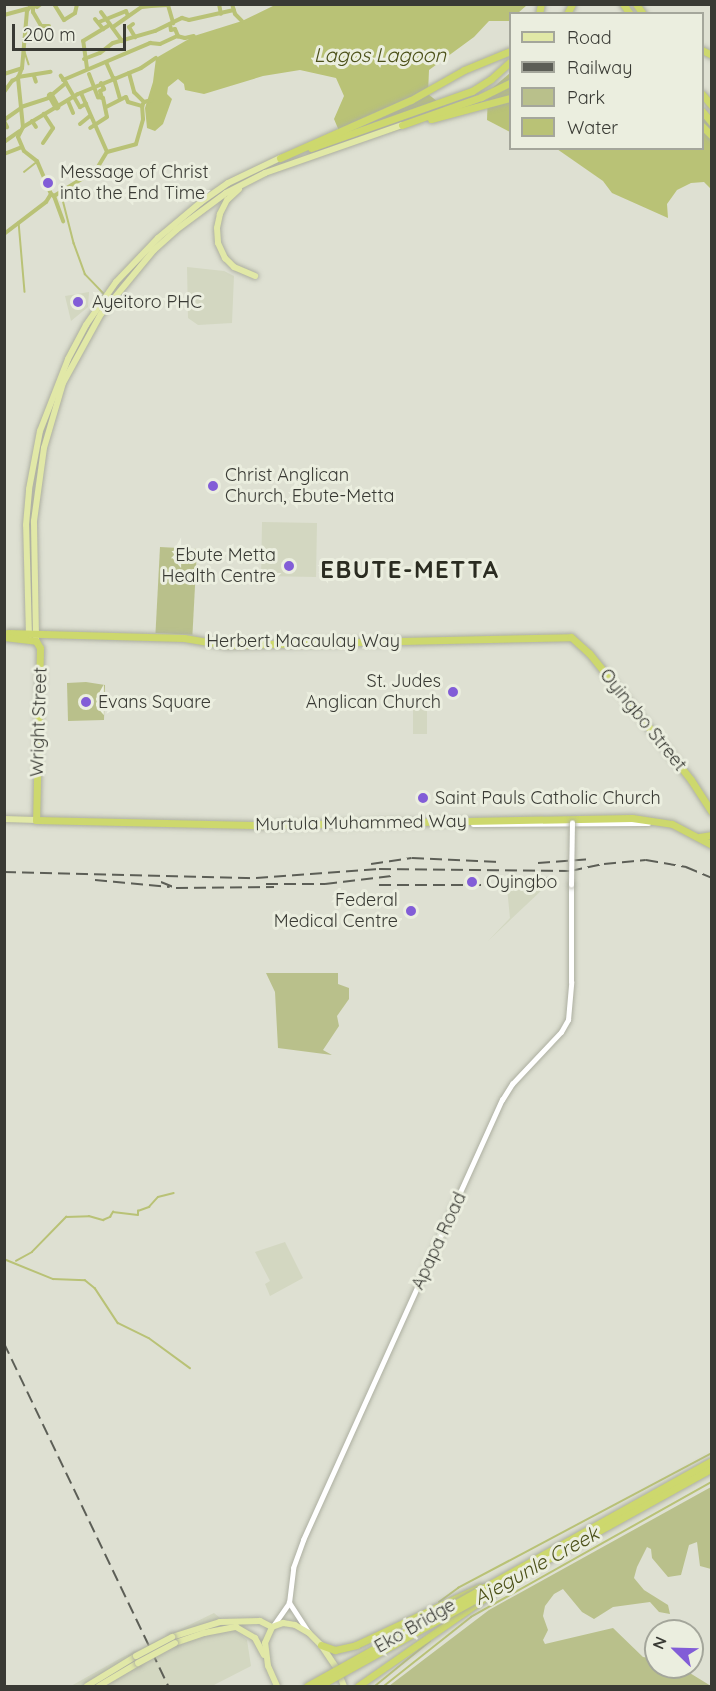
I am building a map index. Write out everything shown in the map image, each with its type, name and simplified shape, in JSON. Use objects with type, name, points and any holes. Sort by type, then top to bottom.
[{"type":"highway","points":[[280,158],[411,100],[479,63],[509,51]]},
{"type":"highway","points":[[280,158],[442,104],[472,91],[491,79],[509,63]]},
{"type":"highway","points":[[402,125],[481,98],[509,83]]},
{"type":"highway","points":[[402,125],[509,98]]},
{"type":"highway","name":"Herbert Macaulay Way","points":[[4,635],[21,639],[33,637]]},
{"type":"highway","name":"Herbert Macaulay Way","points":[[4,635],[184,638],[226,645],[566,636]]},
{"type":"highway","name":"Oyingbo Street","points":[[566,636],[578,642],[590,653],[691,780],[711,812]]},
{"type":"highway","name":"Wright Street","points":[[33,637],[41,653],[36,820]]},
{"type":"highway","name":"Murtula Muhammed Way","points":[[36,820],[252,825],[648,819],[683,828],[711,845]]},
{"type":"highway","points":[[699,837],[711,835]]},
{"type":"highway","name":"Eko Bridge","points":[[307,1686],[490,1582],[711,1461]]},
{"type":"highway","name":"Eko Bridge","points":[[319,1686],[711,1468]]},
{"type":"highway","points":[[321,1645],[335,1650],[356,1645],[490,1582]]},
{"type":"highway","points":[[358,1686],[505,1583]]},
{"type":"main road","points":[[119,284],[176,230],[226,193],[265,173],[402,125]]},
{"type":"main road","points":[[33,637],[34,521],[44,448],[63,383],[98,312],[158,238],[186,214],[228,183],[280,158]]},
{"type":"main road","points":[[254,178],[227,200],[220,213],[217,228],[218,243],[225,258],[234,267],[255,276]]},
{"type":"main road","name":"Murtula Muhammed Way","points":[[4,819],[36,820]]},
{"type":"main road","points":[[87,1686],[174,1640],[220,1622],[260,1621],[273,1627],[288,1624],[309,1633],[321,1645],[337,1669],[344,1686]]},
{"type":"main road","points":[[174,1640],[236,1627],[255,1638],[267,1659]]},
{"type":"main road","points":[[273,1627],[265,1643],[274,1686]]},
{"type":"main road","points":[[99,1686],[137,1659]]},
{"type":"street","points":[[431,821],[441,824],[655,824],[699,837]]},
{"type":"street","name":"Apapa Road","points":[[273,1627],[289,1603],[293,1568],[299,1551],[502,1100],[512,1084],[561,1032],[568,1020],[571,986],[572,823]]},
{"type":"street","points":[[289,1603],[309,1633]]},
{"type":"shaded area","points":[[187,267],[224,271],[234,276],[232,323],[198,325],[188,318]]},
{"type":"shaded area","name":"Ayeitoro PHC","points":[[89,292],[88,307],[71,321],[65,296]]},
{"type":"shaded area","points":[[262,522],[317,523],[316,577],[261,576]]},
{"type":"shaded area","points":[[413,701],[427,701],[427,734],[413,734]]},
{"type":"shaded area","points":[[507,888],[544,888],[488,941],[510,918]]},
{"type":"shaded area","points":[[285,1242],[303,1278],[270,1296],[265,1284],[270,1281],[255,1252]]},
{"type":"shaded area","points":[[214,1613],[247,1640],[251,1666],[212,1686],[71,1686],[119,1659]]},
{"type":"green space","points":[[160,547],[197,549],[192,635],[155,633]]},
{"type":"green space","name":"Evans Square","points":[[86,682],[105,685],[104,720],[68,721],[67,683]]},
{"type":"green space","points":[[266,973],[338,973],[338,984],[349,988],[349,999],[337,1016],[339,1026],[323,1050],[332,1055],[278,1048],[275,992]]},
{"type":"green space","points":[[711,1487],[711,1569],[700,1566],[697,1542],[689,1545],[681,1575],[668,1577],[652,1558],[651,1549],[647,1547],[637,1567],[634,1578],[644,1590],[668,1605],[670,1614],[659,1612],[650,1602],[613,1607],[594,1619],[582,1612],[563,1589],[554,1594],[545,1606],[543,1616],[548,1630],[543,1640],[545,1644],[613,1628],[644,1657],[644,1679],[700,1679],[711,1686],[389,1686],[489,1610]]},
{"type":"water","name":"Lagos Lagoon","points":[[275,5],[527,5],[519,12],[509,12],[509,21],[489,21],[474,37],[429,70],[428,94],[448,110],[444,114],[405,128],[345,145],[334,119],[344,96],[336,78],[300,70],[263,76],[204,94],[185,90],[184,84],[178,79],[168,87],[167,94],[172,99],[163,124],[155,131],[147,128],[145,108],[153,82],[156,58],[194,36],[242,21]]},
{"type":"water","name":"Lagos Lagoon","points":[[509,74],[509,131],[487,120],[488,92]]},
{"type":"water","points":[[711,114],[711,189],[704,182],[691,183],[677,190],[667,204],[668,218],[612,193],[603,181],[558,150],[704,150],[704,116]]},
{"type":"waterway","points":[[32,4],[27,11],[22,68],[18,78],[23,127],[18,137],[24,151],[37,161],[51,194]]},
{"type":"waterway","points":[[34,4],[37,7],[41,4]]},
{"type":"waterway","points":[[54,4],[64,20],[75,13],[77,4]]},
{"type":"waterway","points":[[219,4],[221,14]]},
{"type":"waterway","points":[[232,4],[235,14],[242,21]]},
{"type":"waterway","points":[[33,5],[33,12],[41,26],[49,26]]},
{"type":"waterway","points":[[113,27],[142,7],[151,6],[168,5],[173,23]]},
{"type":"waterway","points":[[4,15],[27,9]]},
{"type":"waterway","points":[[84,59],[100,53],[113,43],[155,31],[182,18],[189,20],[234,10]]},
{"type":"waterway","points":[[99,22],[126,11],[128,16]]},
{"type":"waterway","points":[[101,12],[122,41]]},
{"type":"waterway","points":[[95,19],[103,29]]},
{"type":"waterway","points":[[133,24],[129,27],[135,37]]},
{"type":"waterway","points":[[170,24],[171,30],[175,29],[178,36]]},
{"type":"waterway","points":[[87,68],[83,41],[108,26]]},
{"type":"waterway","points":[[63,80],[150,43],[160,44],[177,36],[185,38],[194,36]]},
{"type":"waterway","points":[[24,49],[29,64]]},
{"type":"waterway","points":[[23,127],[78,94],[141,68],[156,58]]},
{"type":"waterway","points":[[106,62],[113,78]]},
{"type":"waterway","points":[[4,74],[22,68]]},
{"type":"waterway","points":[[18,77],[51,72]]},
{"type":"waterway","points":[[129,73],[134,92],[144,102]]},
{"type":"waterway","points":[[89,74],[98,97],[103,98],[107,117],[90,128]]},
{"type":"waterway","points":[[34,76],[36,82]]},
{"type":"waterway","points":[[21,107],[48,98],[66,83],[61,76]]},
{"type":"waterway","points":[[4,92],[12,81],[18,78]]},
{"type":"waterway","points":[[114,78],[120,99]]},
{"type":"waterway","points":[[66,83],[80,107],[86,104]]},
{"type":"waterway","points":[[101,83],[104,89],[100,91],[102,98]]},
{"type":"waterway","points":[[81,93],[107,152]]},
{"type":"waterway","points":[[50,95],[56,106]]},
{"type":"waterway","points":[[106,107],[126,97],[128,102],[142,106]]},
{"type":"waterway","points":[[4,234],[46,202],[51,194],[54,196],[96,170],[107,152],[136,144],[143,119],[142,106],[144,102],[152,100]]},
{"type":"waterway","points":[[68,101],[73,113]]},
{"type":"waterway","points":[[4,120],[21,108]]},
{"type":"waterway","points":[[43,143],[53,128],[44,114]]},
{"type":"waterway","points":[[80,124],[90,116]]},
{"type":"waterway","points":[[4,121],[7,127]]},
{"type":"waterway","points":[[32,121],[36,127]]},
{"type":"waterway","points":[[4,142],[20,131]]},
{"type":"waterway","points":[[4,154],[22,147]]},
{"type":"waterway","points":[[24,172],[37,162]]},
{"type":"waterway","points":[[61,192],[74,243],[85,274],[105,295]]},
{"type":"waterway","points":[[54,196],[63,221]]},
{"type":"waterway","points":[[19,222],[25,292]]},
{"type":"waterway","points":[[16,1261],[32,1252],[66,1217],[89,1216],[103,1220],[110,1217],[113,1212],[138,1215],[138,1211],[149,1207],[158,1197],[174,1193]]},
{"type":"waterway","points":[[4,1259],[53,1279],[85,1280],[95,1288],[118,1323],[149,1338],[190,1368]]},
{"type":"waterway","points":[[439,1602],[458,1588],[712,1453]]},
{"type":"waterway","name":"Ajegunle Creek","points":[[384,1686],[471,1617],[712,1482]]},
{"type":"waterway","points":[[375,1686],[430,1641]]},
{"type":"railway","points":[[371,864],[412,858],[499,862]]},
{"type":"railway","points":[[538,863],[592,859]]},
{"type":"railway","points":[[4,872],[256,878],[379,869],[570,871],[604,864],[646,860],[686,867],[712,878]]},
{"type":"railway","points":[[379,885],[523,885],[558,875]]},
{"type":"railway","points":[[266,884],[325,884],[392,876]]},
{"type":"railway","points":[[95,880],[170,887]]},
{"type":"railway","points":[[161,882],[176,888],[274,887]]},
{"type":"railway","points":[[4,1343],[168,1686]]},
{"type":"place","name":"Message of Christ into the End Time","points":[[48,183]]},
{"type":"place","name":"Ayeitoro PHC","points":[[78,302]]},
{"type":"place","name":"Christ Anglican Church, Ebute-Metta","points":[[213,486]]},
{"type":"place","name":"Ebute Metta Health Centre","points":[[289,566]]},
{"type":"place","name":"St. Judes Anglican Church","points":[[453,692]]},
{"type":"place","name":"Evans Square","points":[[86,702]]},
{"type":"place","name":"Saint Pauls Catholic Church","points":[[423,798]]},
{"type":"place","name":"Oyingbo","points":[[472,882]]},
{"type":"place","name":"Federal Medical Centre","points":[[411,911]]},
{"type":"district","name":"EBUTE-METTA","points":[[410,570]]}]
